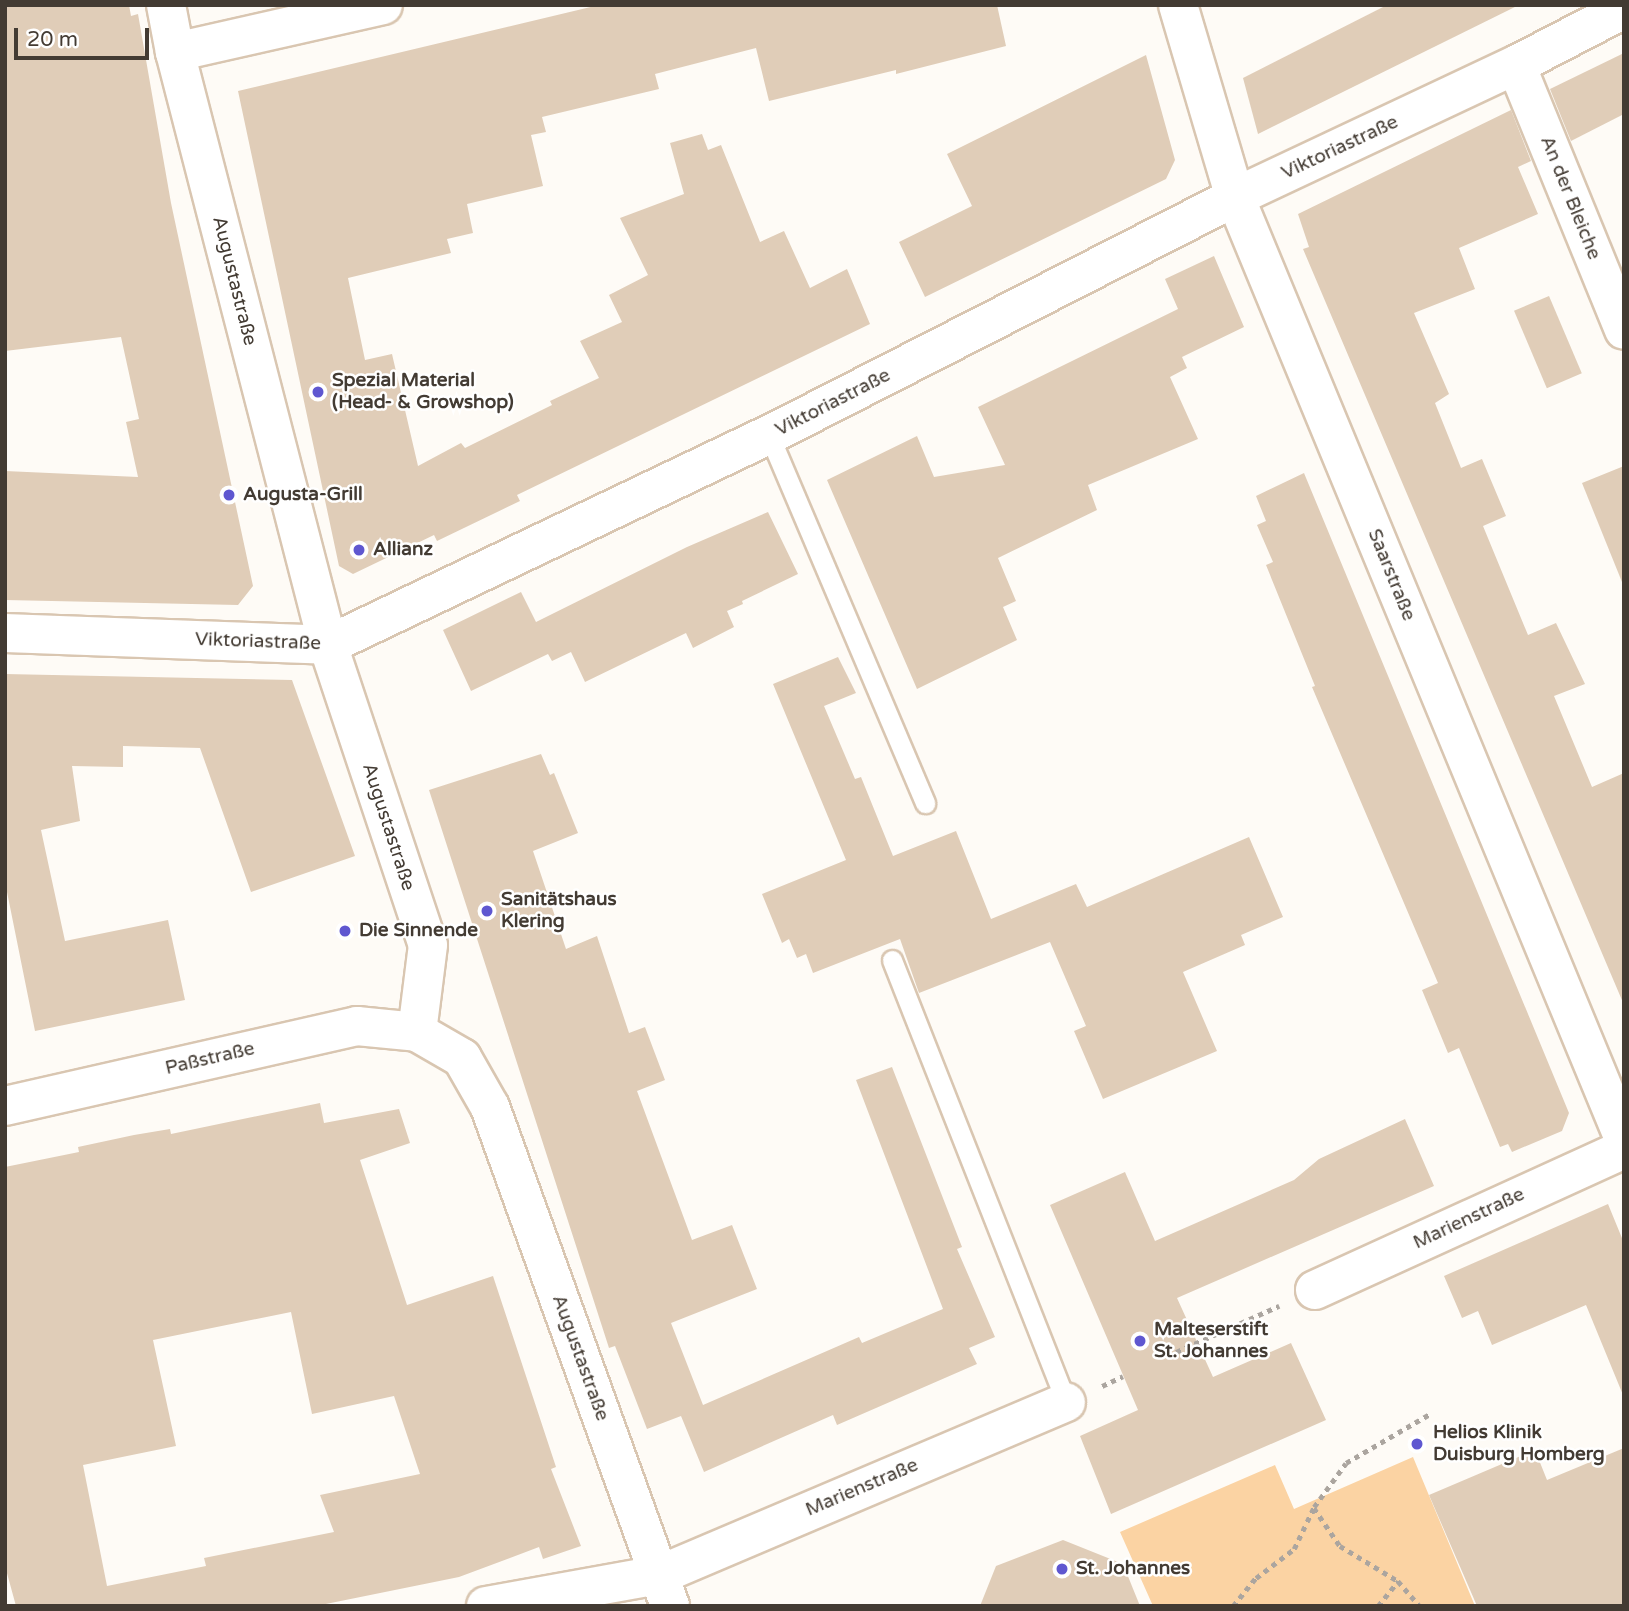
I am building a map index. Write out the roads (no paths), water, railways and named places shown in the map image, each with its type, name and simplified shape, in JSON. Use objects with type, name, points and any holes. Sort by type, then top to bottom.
[{"type":"street","name":"Augustastraße","points":[[166,5],[175,52],[328,645],[428,945],[417,1032],[462,1058],[489,1107],[664,1590]]},
{"type":"street","points":[[175,52],[383,5]]},
{"type":"street","name":"Saarstraße","points":[[1178,5],[1235,197],[1624,1139]]},
{"type":"street","name":"Viktoriastraße","points":[[5,633],[328,645],[769,435],[1235,197],[1516,65],[1624,9]]},
{"type":"street","name":"An der Bleiche","points":[[1516,65],[1624,330]]},
{"type":"street","name":"Paßstraße","points":[[5,1106],[357,1026],[417,1032]]},
{"type":"street","name":"Marienstraße","points":[[1315,1290],[1624,1149]]},
{"type":"street","name":"Marienstraße","points":[[486,1606],[664,1590],[1066,1402]]},
{"type":"lane","points":[[769,435],[925,803]]},
{"type":"lane","points":[[892,960],[1066,1402]]},
{"type":"place","name":"Spezial Material (Head- & Growshop)","points":[[318,392]]},
{"type":"place","name":"Augusta-Grill","points":[[229,495]]},
{"type":"place","name":"Allianz","points":[[359,550]]},
{"type":"place","name":"Sanitätshaus Klering","points":[[487,911]]},
{"type":"place","name":"Die Sinnende","points":[[345,931]]},
{"type":"place","name":"Malteserstift St. Johannes","points":[[1140,1341]]},
{"type":"place","name":"Helios Klinik Duisburg Homberg","points":[[1417,1444]]},
{"type":"place","name":"St. Johannes","points":[[1062,1569]]}]
